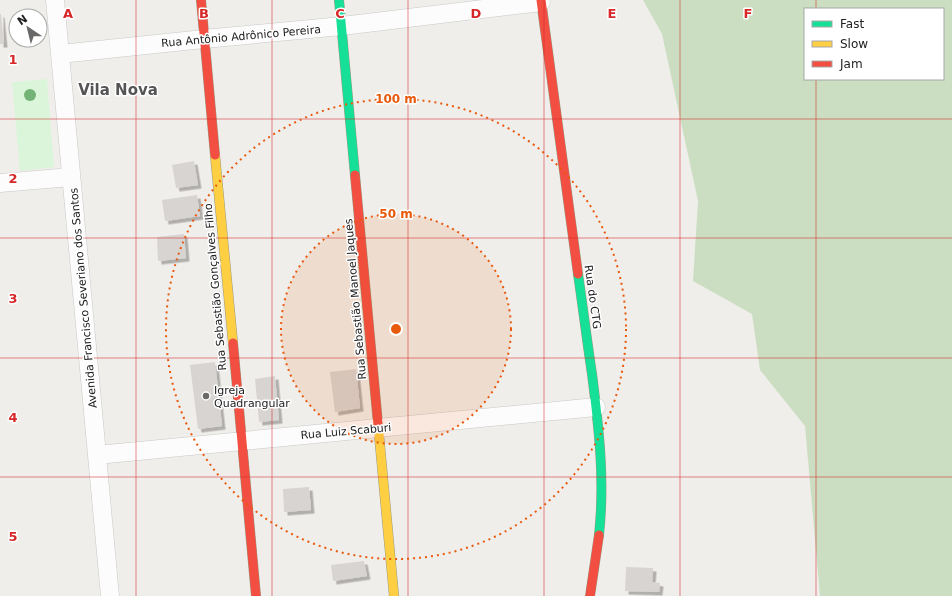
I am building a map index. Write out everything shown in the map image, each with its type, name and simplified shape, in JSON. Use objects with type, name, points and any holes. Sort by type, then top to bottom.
[{"type":"street","name":"Avenida Francisco Severiano dos Santos","points":[[55,0],[110,596]]},
{"type":"street","name":"Rua Sebastião Gonçalves Filho","points":[[201,0],[256,596]]},
{"type":"street","name":"Rua Sebastião Manoel Jaques","points":[[339,0],[394,596]]},
{"type":"street","name":"Rua Antônio Adrônico Pereira","points":[[60,54],[204,38],[342,26],[541,1]]},
{"type":"street","name":"Rua do CTG","points":[[541,1],[596,407],[601,461],[602,495],[600,532],[590,596]]},
{"type":"street","points":[[0,183],[71,177]]},
{"type":"street","name":"Rua Luiz Scaburi","points":[[97,455],[596,407]]},
{"type":"green space","points":[[643,0],[952,0],[952,596],[820,596],[805,426],[760,370],[752,314],[693,281],[698,201],[662,34]]},
{"type":"green space","points":[[47,79],[54,167],[20,171],[12,82]]},
{"type":"building","points":[[1,14],[4,44],[0,44]]},
{"type":"building","points":[[194,161],[198,185],[176,188],[172,165]]},
{"type":"building","points":[[197,195],[200,216],[165,221],[162,200]]},
{"type":"building","points":[[184,234],[186,258],[158,261],[157,237]]},
{"type":"building","name":"Igreja Quadrangular","points":[[215,362],[222,426],[198,429],[190,365]]},
{"type":"building","points":[[356,369],[360,408],[335,412],[330,372]]},
{"type":"building","points":[[275,376],[279,420],[259,422],[255,379]]},
{"type":"building","points":[[309,487],[311,510],[284,512],[283,489]]},
{"type":"building","points":[[364,561],[367,576],[333,581],[331,565]]},
{"type":"building","points":[[626,567],[653,568],[652,582],[660,583],[659,592],[625,591]]},
{"type":"traffic: fast","points":[[339,0],[355,175]]},
{"type":"traffic: fast","points":[[578,274],[599,435],[601,474],[601,515],[599,535]]},
{"type":"traffic: slow","points":[[215,155],[233,343]]},
{"type":"traffic: slow","points":[[378,424],[394,596]]},
{"type":"traffic: jam","points":[[201,0],[215,155]]},
{"type":"traffic: jam","points":[[541,0],[578,274]]},
{"type":"traffic: jam","points":[[355,175],[378,424]]},
{"type":"traffic: jam","points":[[233,343],[256,596]]},
{"type":"traffic: jam","points":[[590,596],[599,535]]},
{"type":"place","name":"Igreja Quadrangular","points":[[206,396]]},
{"type":"district","name":"Vila Nova","points":[[118,90]]}]
